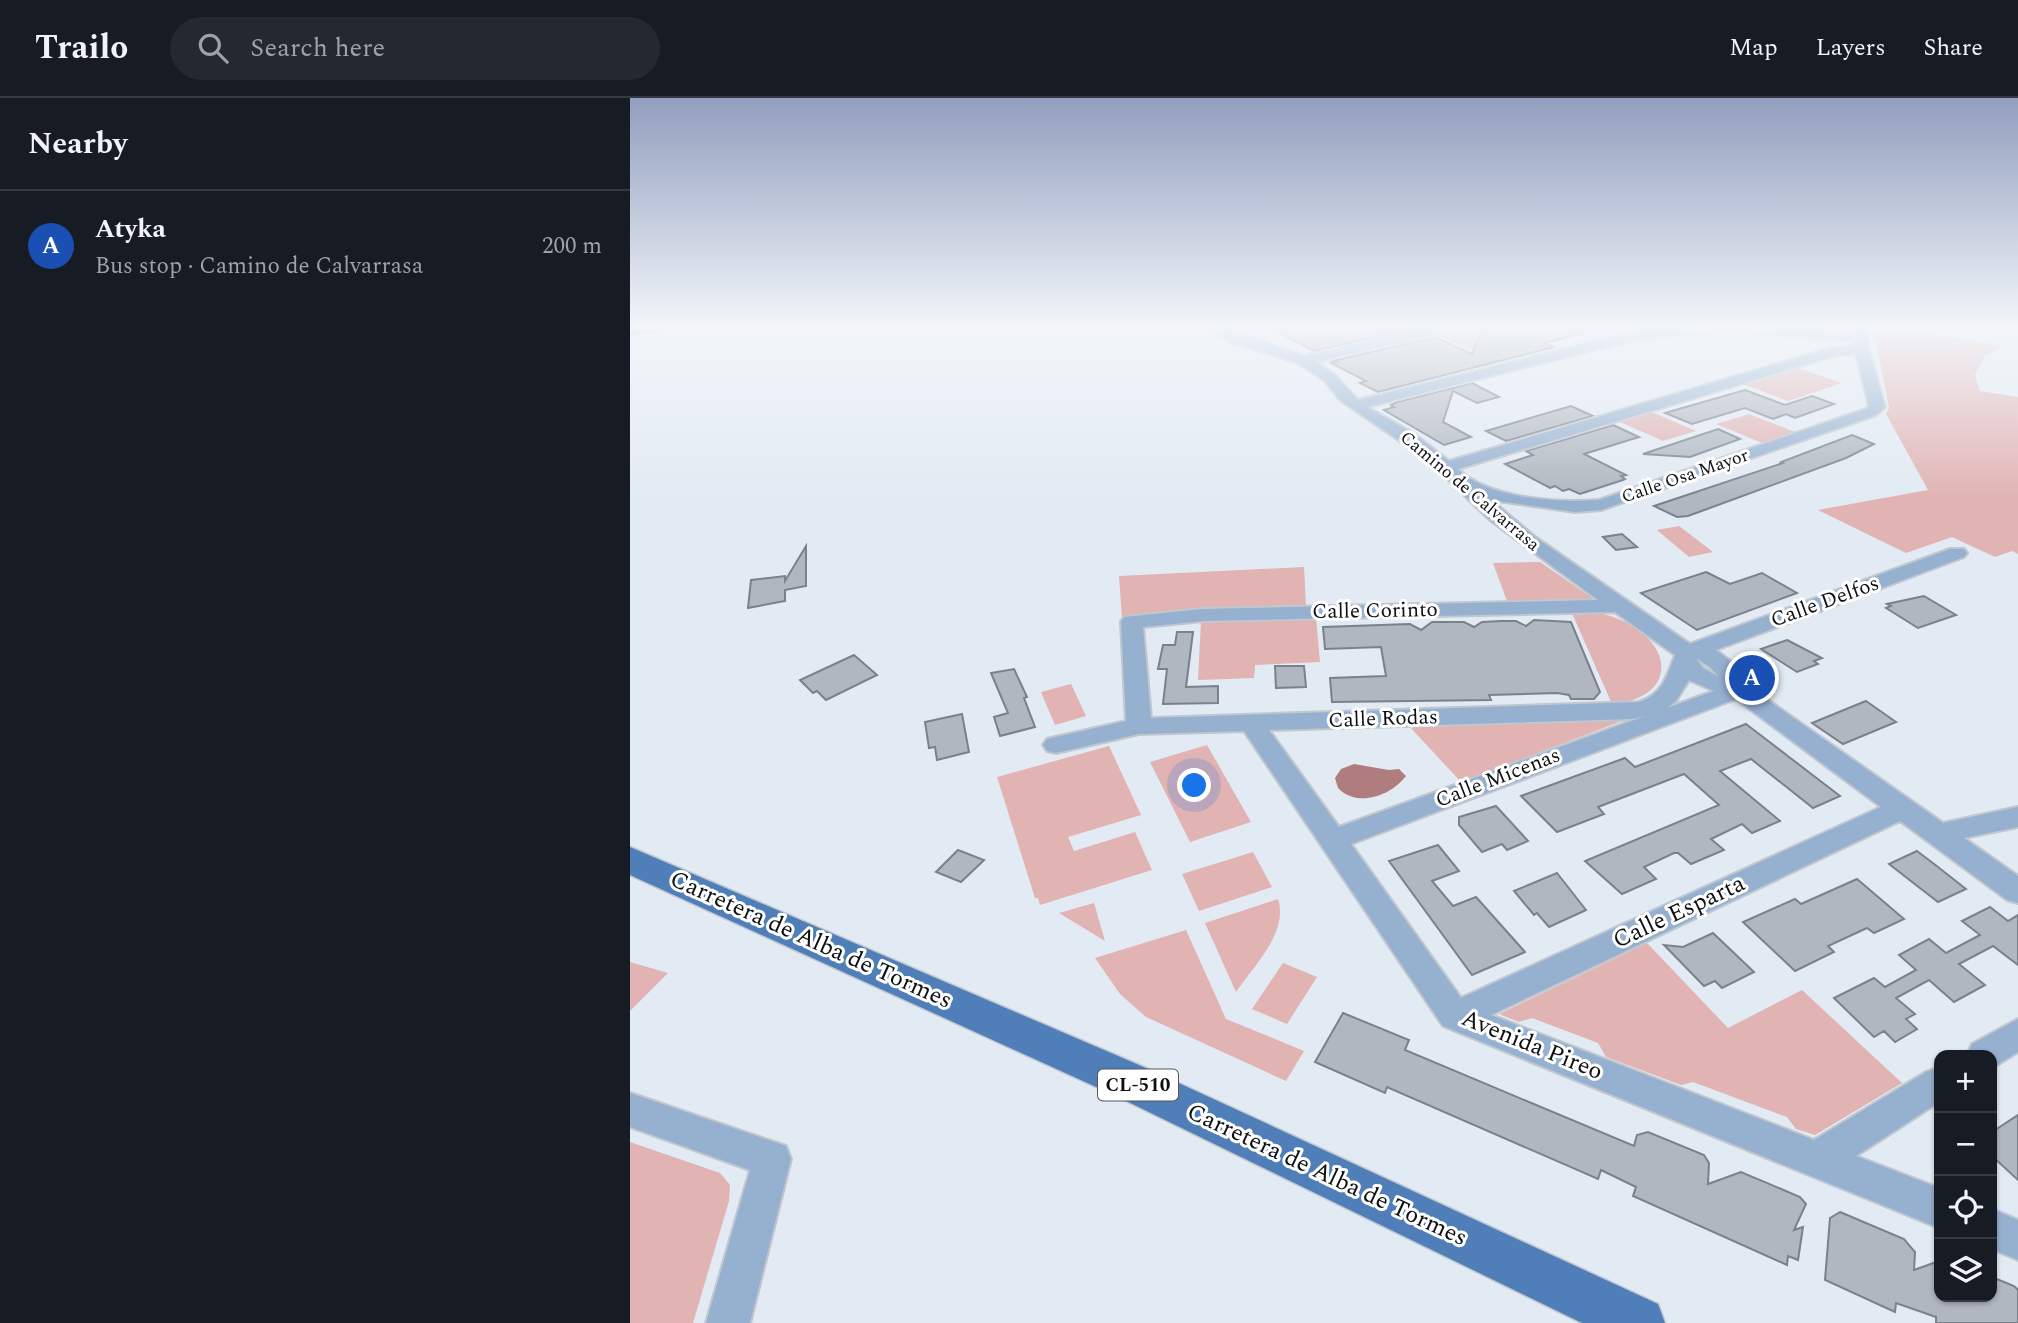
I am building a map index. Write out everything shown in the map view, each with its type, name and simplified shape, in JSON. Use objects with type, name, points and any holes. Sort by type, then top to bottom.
[{"type":"main road","name":"Carretera de Alba de Tormes","points":[[630,860],[1131,1082],[1639,1323]]},
{"type":"street","name":"Camino de Calvarrasa","points":[[1335,384],[1356,405],[1407,436],[1464,476],[1497,516],[1528,541],[1688,655],[1718,662],[1727,668],[1731,685]]},
{"type":"street","points":[[1356,405],[1430,384]]},
{"type":"street","points":[[1464,476],[1737,384]]},
{"type":"street","name":"Calle Osa Mayor","points":[[1464,476],[1494,496],[1576,507],[1601,505],[1871,412],[1877,407],[1872,384]]},
{"type":"street","name":"Calle Delfos","points":[[1688,655],[1957,553]]},
{"type":"street","name":"Calle Corinto","points":[[1139,726],[1132,622],[1203,615],[1619,606]]},
{"type":"street","points":[[1658,712],[1678,680],[1688,655]]},
{"type":"street","points":[[1731,685],[2018,891]]},
{"type":"street","name":"Calle Micenas","points":[[1333,839],[1731,685]]},
{"type":"street","name":"Calle Rodas","points":[[1056,745],[1139,726],[1658,712]]},
{"type":"street","name":"Avenida Pireo","points":[[1251,722],[1455,1016],[1934,1206]]},
{"type":"street","name":"Calle Esparta","points":[[1455,1016],[1903,808]]},
{"type":"street","points":[[1938,834],[2018,817]]},
{"type":"street","points":[[1992,1050],[2018,1034]]},
{"type":"street","points":[[1818,1159],[1934,1086]]},
{"type":"street","points":[[630,1110],[772,1159],[728,1323]]},
{"type":"street","points":[[1997,1231],[2018,1240]]},
{"type":"shaded area","points":[[1743,384],[1838,384],[1788,401]]},
{"type":"shaded area","points":[[1884,384],[1978,384],[1980,391],[2018,397],[2018,554],[2012,551],[1995,557],[1952,537],[1906,553],[1818,510],[1928,490],[1886,414],[1889,408]]},
{"type":"shaded area","points":[[1652,412],[1696,431],[1663,441],[1620,422]]},
{"type":"shaded area","points":[[1749,414],[1795,432],[1762,443],[1716,424]]},
{"type":"shaded area","points":[[1679,526],[1713,552],[1689,557],[1657,530]]},
{"type":"shaded area","points":[[1540,562],[1594,599],[1507,601],[1493,563]]},
{"type":"shaded area","points":[[1304,567],[1306,607],[1205,609],[1122,618],[1119,576]]},
{"type":"shaded area","points":[[1571,611],[1612,616],[1642,633],[1654,645],[1660,658],[1661,671],[1657,683],[1647,693],[1632,700],[1612,704]]},
{"type":"shaded area","points":[[1316,618],[1320,662],[1255,665],[1254,678],[1198,680],[1201,621]]},
{"type":"shaded area","points":[[1071,684],[1086,716],[1055,725],[1041,692]]},
{"type":"shaded area","points":[[1612,719],[1622,721],[1461,782],[1409,726]]},
{"type":"shaded area","points":[[1207,745],[1251,822],[1190,842],[1150,762]]},
{"type":"shaded area","points":[[1109,746],[1141,815],[1068,837],[1074,851],[1135,832],[1152,870],[1040,905],[1038,898],[1035,898],[997,777]]},
{"type":"shaded area","points":[[1354,764],[1399,769],[1406,776],[1383,794],[1355,797],[1338,788],[1335,778],[1341,769]]},
{"type":"shaded area","points":[[1253,852],[1272,887],[1199,911],[1182,874]]},
{"type":"shaded area","points":[[1278,899],[1280,911],[1274,936],[1236,992],[1205,923]]},
{"type":"shaded area","points":[[1094,903],[1105,941],[1059,913]]},
{"type":"shaded area","points":[[1186,930],[1226,1019],[1304,1051],[1286,1081],[1146,1017],[1120,994],[1095,958]]},
{"type":"shaded area","points":[[1647,943],[1728,1028],[1802,990],[1902,1083],[1815,1135],[1796,1129],[1787,1117],[1693,1082],[1681,1085],[1606,1057],[1598,1043],[1532,1018],[1519,1022],[1499,1014]]},
{"type":"shaded area","points":[[630,962],[668,973],[630,1011]]},
{"type":"shaded area","points":[[1283,963],[1317,977],[1287,1024],[1252,1009]]},
{"type":"shaded area","points":[[630,1142],[720,1173],[730,1185],[729,1201],[693,1323],[630,1323]]},
{"type":"building","points":[[1362,384],[1409,384],[1378,392]]},
{"type":"building","points":[[1467,384],[1474,384],[1499,397],[1477,403],[1453,391],[1443,422],[1471,437],[1444,445],[1384,410],[1394,407],[1391,405]]},
{"type":"building","points":[[1745,390],[1785,405],[1812,396],[1834,404],[1795,418],[1786,414],[1773,419],[1745,408],[1692,424],[1665,413]]},
{"type":"building","points":[[1571,406],[1593,416],[1506,441],[1486,431]]},
{"type":"building","points":[[1613,425],[1639,437],[1584,454],[1626,475],[1621,476],[1625,479],[1623,480],[1580,494],[1569,489],[1563,491],[1555,486],[1550,488],[1505,464],[1533,455],[1526,451]]},
{"type":"building","points":[[1718,429],[1740,439],[1690,457],[1643,454]]},
{"type":"building","points":[[1852,435],[1874,444],[1846,458],[1688,516],[1677,517],[1654,506],[1783,463],[1781,462]]},
{"type":"building","points":[[1622,534],[1637,547],[1616,550],[1603,537]]},
{"type":"building","points":[[806,546],[806,586],[785,590],[785,601],[748,608],[751,580],[785,576],[785,581]]},
{"type":"building","points":[[1706,572],[1730,584],[1762,573],[1797,593],[1697,630],[1641,593]]},
{"type":"building","points":[[1924,596],[1956,615],[1918,628],[1886,608],[1891,606],[1887,604]]},
{"type":"building","points":[[1534,620],[1571,622],[1600,692],[1594,699],[1571,699],[1569,695],[1557,693],[1489,695],[1491,700],[1332,702],[1330,678],[1386,676],[1381,647],[1325,649],[1323,627],[1410,624],[1421,630],[1432,622],[1464,622],[1474,627],[1482,622],[1516,621],[1526,626]]},
{"type":"building","points":[[1177,632],[1193,632],[1186,687],[1218,686],[1218,703],[1163,704],[1167,669],[1158,669],[1163,645],[1175,645]]},
{"type":"building","points":[[1787,640],[1822,658],[1814,661],[1818,664],[1797,672],[1761,649]]},
{"type":"building","points":[[854,655],[877,675],[826,700],[817,691],[813,693],[800,680]]},
{"type":"building","points":[[1275,666],[1304,666],[1306,687],[1276,688]]},
{"type":"building","points":[[1014,669],[1027,697],[1024,698],[1035,727],[1000,736],[994,717],[1008,713],[991,673]]},
{"type":"building","points":[[1866,701],[1896,722],[1843,744],[1812,723]]},
{"type":"building","points":[[962,714],[969,752],[937,760],[935,747],[929,748],[925,722]]},
{"type":"building","points":[[1746,724],[1840,796],[1813,808],[1751,759],[1720,771],[1780,821],[1752,833],[1742,824],[1711,839],[1724,850],[1691,864],[1678,853],[1674,853],[1644,867],[1656,879],[1622,894],[1585,861],[1719,805],[1684,774],[1598,807],[1604,814],[1557,832],[1521,796],[1625,758],[1635,767]]},
{"type":"building","points":[[1496,806],[1528,841],[1507,850],[1502,844],[1482,852],[1459,825],[1459,817]]},
{"type":"building","points":[[1438,845],[1459,871],[1432,881],[1453,906],[1476,897],[1525,952],[1472,975],[1389,861]]},
{"type":"building","points":[[958,850],[984,860],[961,882],[936,872]]},
{"type":"building","points":[[1917,851],[1966,889],[1938,902],[1889,864]]},
{"type":"building","points":[[1557,873],[1586,910],[1549,927],[1537,913],[1534,915],[1514,891]]},
{"type":"building","points":[[1857,879],[1904,919],[1874,933],[1867,928],[1828,946],[1834,952],[1795,971],[1743,922],[1795,899],[1801,904]]},
{"type":"building","points":[[1990,907],[2008,921],[2018,915],[2018,965],[1993,946],[1959,964],[1985,985],[1954,1002],[1929,980],[1896,998],[1915,1014],[1906,1019],[1917,1029],[1895,1042],[1884,1031],[1874,1037],[1834,998],[1874,978],[1885,987],[1916,970],[1899,955],[1929,939],[1946,953],[1980,935],[1962,921]]},
{"type":"building","points":[[1713,933],[1754,972],[1722,988],[1715,981],[1704,986],[1664,945],[1683,947]]},
{"type":"building","points":[[1343,1013],[1409,1040],[1405,1050],[1634,1146],[1637,1135],[1648,1132],[1704,1155],[1709,1163],[1708,1184],[1741,1172],[1800,1197],[1806,1204],[1794,1230],[1803,1227],[1798,1260],[1788,1256],[1787,1265],[1633,1196],[1636,1187],[1601,1170],[1598,1179],[1387,1087],[1385,1093],[1315,1062]]},
{"type":"building","points":[[2018,1115],[2018,1180],[1997,1161],[1997,1129]]},
{"type":"building","points":[[1840,1212],[1904,1239],[1915,1252],[1914,1270],[1934,1263],[1934,1302],[1997,1302],[1997,1279],[2014,1286],[2018,1290],[2018,1323],[1936,1323],[1936,1317],[1896,1303],[1895,1312],[1825,1280],[1830,1218]]},
{"type":"place","name":"Atyka","points":[[1752,678]]}]
